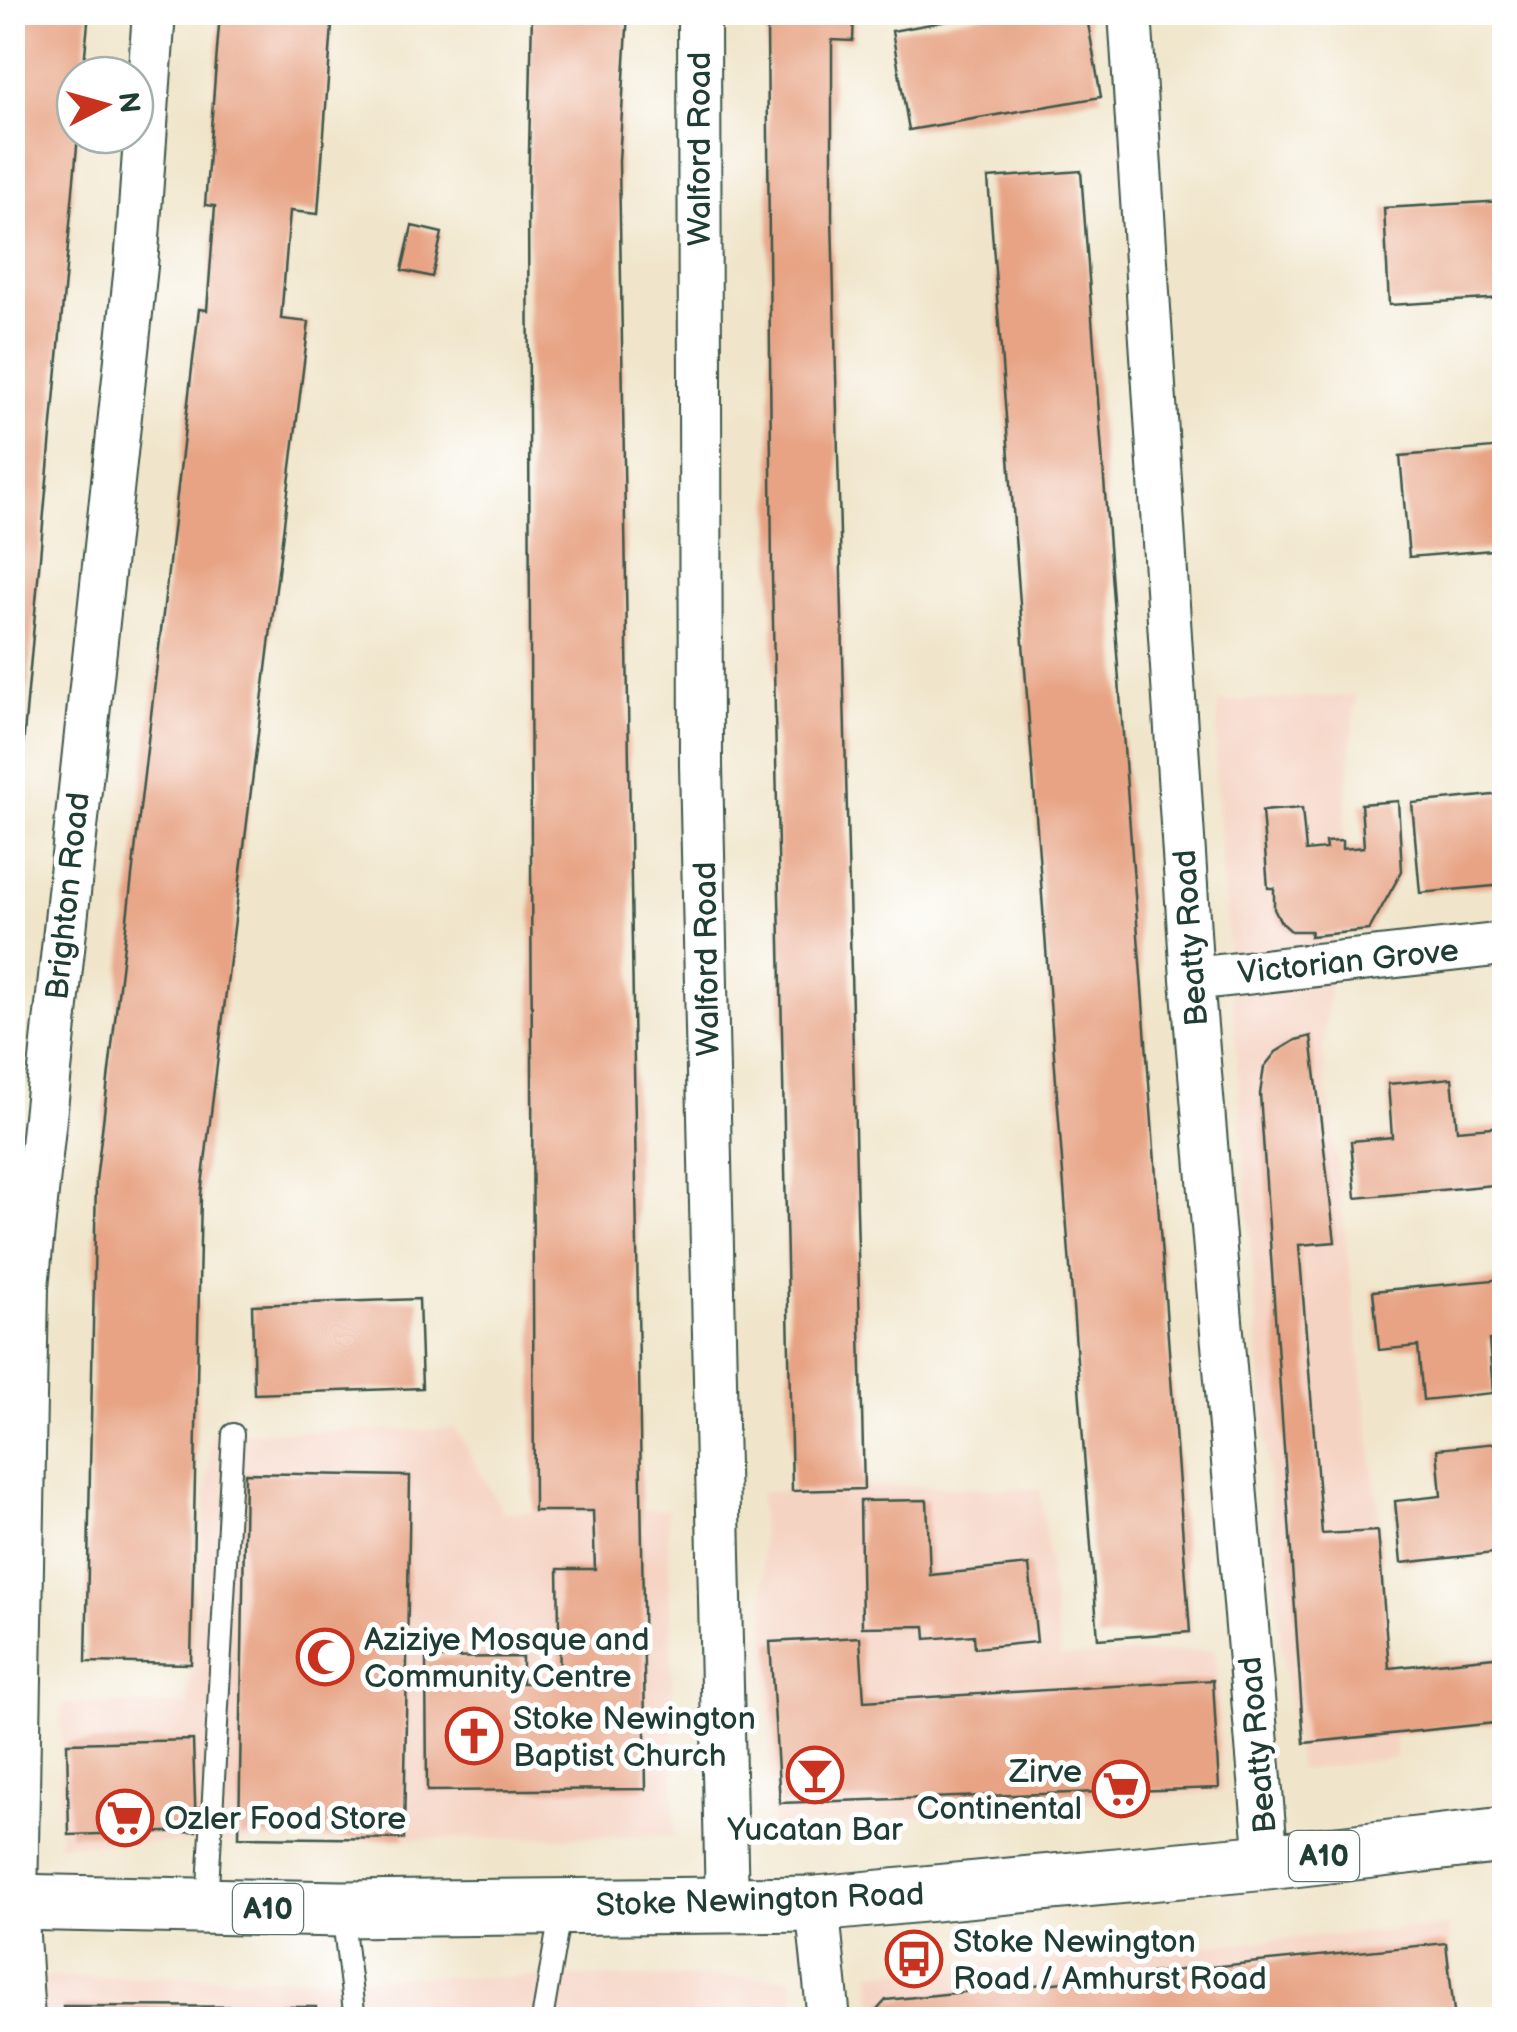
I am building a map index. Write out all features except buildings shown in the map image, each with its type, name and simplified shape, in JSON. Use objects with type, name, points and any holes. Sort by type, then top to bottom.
[{"type":"highway","name":"Stoke Newington Road","points":[[14,1902],[342,1909],[818,1904],[1267,1862],[1504,1835]]},
{"type":"street","name":"Brighton Road","points":[[23,2020],[14,1902],[27,1286],[136,266],[154,12]]},
{"type":"street","name":"Walford Road","points":[[699,12],[702,784],[727,1905]]},
{"type":"street","name":"Beatty Road","points":[[1130,12],[1192,979],[1267,1862]]},
{"type":"street","name":"Victorian Grove","points":[[1192,979],[1504,944]]},
{"type":"street","points":[[818,1904],[829,2020]]},
{"type":"lane","points":[[207,1908],[233,1434]]},
{"type":"lane","points":[[542,2020],[561,1906]]},
{"type":"lane","points":[[342,1909],[355,2020]]},
{"type":"shaded area","points":[[1356,695],[1323,1052],[1380,1524],[1396,1758],[1299,1770],[1281,1644],[1215,775],[1218,702]]},
{"type":"shaded area","points":[[456,1429],[503,1512],[668,1509],[675,1836],[59,1844],[62,1704],[187,1705],[212,1433]]},
{"type":"shaded area","points":[[919,1486],[1040,1490],[1060,1657],[1215,1650],[1223,1792],[773,1828],[760,1492]]},
{"type":"shaded area","points":[[1448,1926],[1456,2019],[874,2019],[871,1972]]},
{"type":"shaded area","points":[[31,1977],[792,1977],[796,2019],[36,2019]]},
{"type":"place","name":"Aziziye Mosque and Community Centre","points":[[325,1657]]},
{"type":"place","name":"Stoke Newington Baptist Church","points":[[474,1736]]},
{"type":"place","name":"Yucatan Bar","points":[[815,1775]]},
{"type":"place","name":"Zirve Continental","points":[[1121,1789]]},
{"type":"place","name":"Ozler Food Store","points":[[125,1818]]},
{"type":"place","name":"Stoke Newington Road / Amhurst Road","points":[[914,1959]]}]
